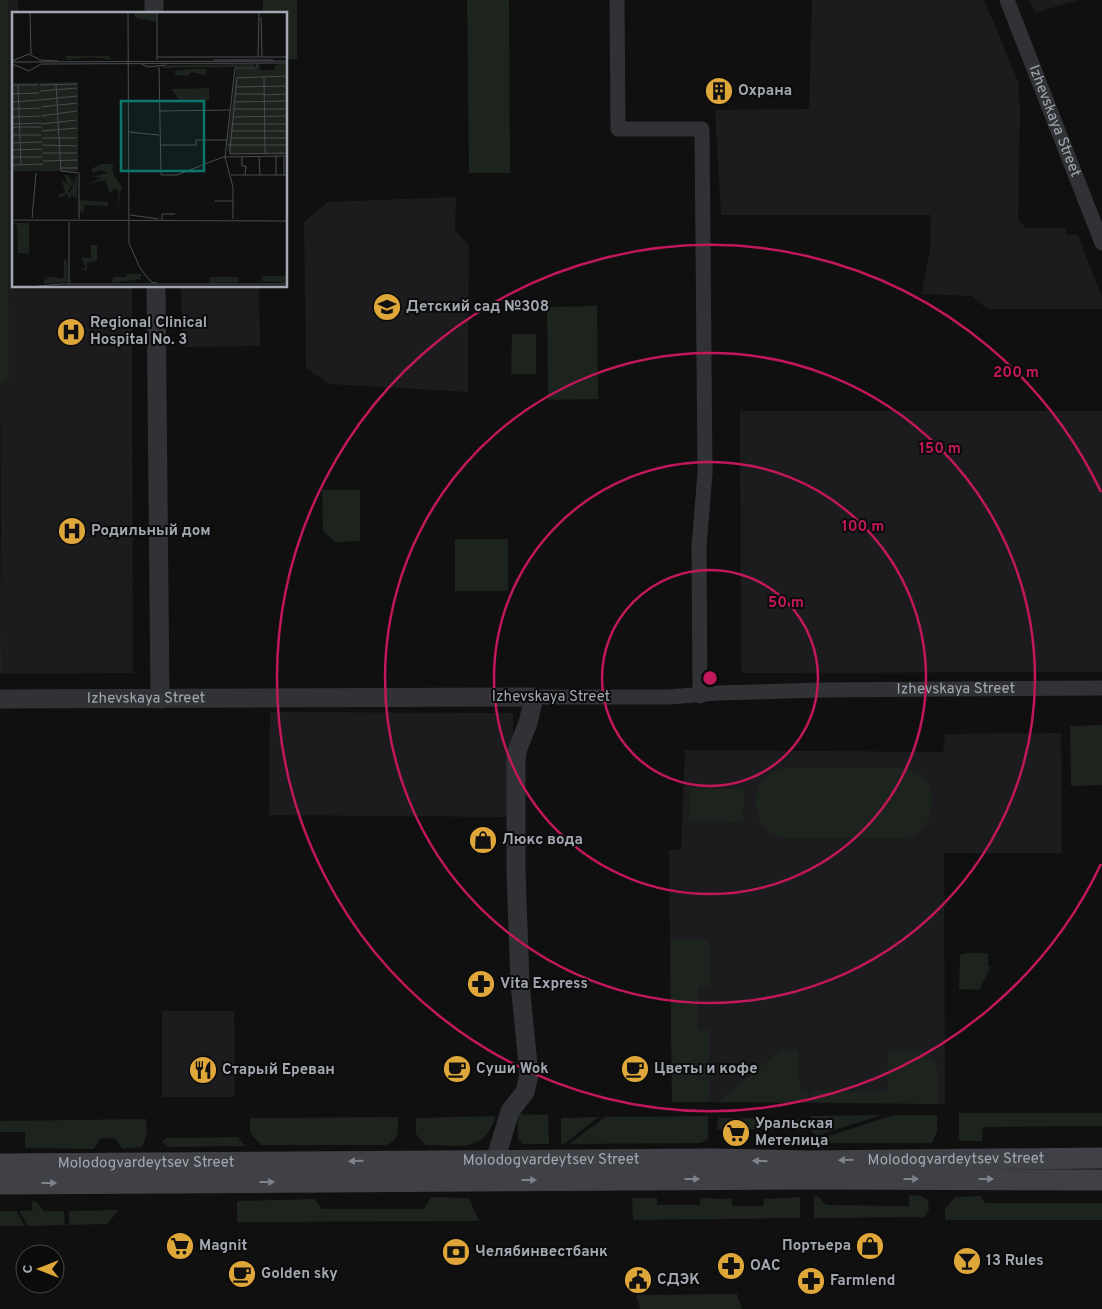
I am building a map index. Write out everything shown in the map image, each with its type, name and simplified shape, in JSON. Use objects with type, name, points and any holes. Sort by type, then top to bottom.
[{"type":"main road","name":"Molodogvardeytsev Street","points":[[0,1184],[495,1171],[713,1160],[1102,1158]]},
{"type":"main road","name":"Molodogvardeytsev Street","points":[[0,1164],[495,1171],[810,1179],[1102,1180]]},
{"type":"street","points":[[617,0],[618,129],[702,129],[705,473],[699,547],[700,696]]},
{"type":"street","name":"Izhevskaya Street","points":[[1006,0],[1102,243]]},
{"type":"street","points":[[156,288],[160,699]]},
{"type":"street","name":"Izhevskaya Street","points":[[0,699],[700,696],[718,693],[822,690],[1102,688]]},
{"type":"street","points":[[495,1171],[510,1111],[525,1092],[529,1075],[520,983],[516,871],[516,762],[517,751],[528,723],[534,697]]},
{"type":"shaded area","points":[[0,0],[8,0],[9,378],[0,385]]},
{"type":"shaded area","name":"Regional Clinical Hospital No. 3","points":[[8,0],[18,0],[18,12],[12,12],[12,288],[132,288],[133,673],[0,674],[0,671],[2,671],[0,385],[9,378]]},
{"type":"shaded area","points":[[263,0],[297,0],[297,59],[288,59],[288,12],[263,12]]},
{"type":"shaded area","points":[[467,0],[509,0],[510,173],[469,173]]},
{"type":"shaded area","points":[[812,0],[984,0],[1018,81],[1020,109],[1018,221],[1027,228],[1066,228],[1067,235],[1078,235],[1102,298],[1102,309],[987,309],[972,296],[921,294],[930,251],[931,215],[721,215],[715,110],[809,109]]},
{"type":"shaded area","points":[[1029,0],[1078,0],[1035,13]]},
{"type":"shaded area","name":"Детский сад №308","points":[[456,197],[455,229],[469,246],[468,392],[329,384],[306,368],[304,222],[328,202]]},
{"type":"shaded area","points":[[181,288],[259,288],[260,346],[182,347]]},
{"type":"shaded area","points":[[597,306],[598,399],[548,400],[547,307]]},
{"type":"shaded area","points":[[512,334],[536,334],[536,374],[511,374]]},
{"type":"shaded area","points":[[740,411],[1102,411],[1102,672],[741,673]]},
{"type":"shaded area","points":[[322,490],[360,490],[360,541],[335,542],[323,531]]},
{"type":"shaded area","points":[[0,530],[2,671],[0,671]]},
{"type":"shaded area","points":[[455,539],[508,539],[508,591],[455,591]]},
{"type":"shaded area","points":[[270,712],[513,713],[513,817],[269,815]]},
{"type":"shaded area","points":[[1102,725],[1102,785],[1071,786],[1070,726]]},
{"type":"shaded area","points":[[1061,733],[1062,853],[944,853],[945,1104],[672,1102],[669,850],[681,849],[685,750],[943,752],[945,734]]},
{"type":"shaded area","points":[[786,768],[904,768],[910,770],[920,775],[929,785],[932,800],[929,816],[922,829],[915,835],[904,838],[786,838],[776,836],[764,827],[760,820],[757,812],[756,794],[764,779],[773,772]]},
{"type":"shaded area","points":[[690,788],[744,789],[743,822],[689,821]]},
{"type":"shaded area","points":[[670,940],[709,940],[710,986],[699,986],[698,1030],[709,1030],[709,1102],[672,1102]]},
{"type":"shaded area","points":[[988,953],[988,966],[991,967],[979,990],[959,989],[960,955]]},
{"type":"shaded area","points":[[162,1011],[234,1011],[235,1097],[162,1097]]},
{"type":"shaded area","points":[[781,1050],[798,1051],[800,1091],[807,1091],[807,1102],[718,1102]]},
{"type":"shaded area","points":[[920,1050],[928,1054],[933,1060],[938,1072],[938,1104],[811,1102],[811,1090],[888,1091],[888,1051]]},
{"type":"shaded area","points":[[959,1113],[1102,1113],[1102,1126],[983,1127],[982,1141],[962,1141],[959,1139]]},
{"type":"shaded area","points":[[518,1114],[548,1115],[549,1144],[522,1144],[518,1139]]},
{"type":"shaded area","points":[[882,1115],[816,1136],[811,1131],[811,1116]]},
{"type":"shaded area","points":[[894,1115],[937,1115],[937,1131],[932,1143],[815,1143],[816,1140]]},
{"type":"shaded area","points":[[496,1116],[485,1137],[469,1145],[426,1145],[416,1134],[416,1118]]},
{"type":"shaded area","points":[[708,1116],[708,1139],[701,1143],[569,1144],[605,1117]]},
{"type":"shaded area","points":[[398,1117],[396,1137],[387,1145],[261,1145],[250,1133],[250,1118]]},
{"type":"shaded area","points":[[599,1117],[564,1144],[561,1144],[561,1118]]},
{"type":"shaded area","points":[[718,1118],[807,1119],[808,1130],[717,1129]]},
{"type":"shaded area","points":[[146,1119],[147,1134],[142,1147],[122,1149],[116,1139],[101,1138],[94,1149],[25,1148],[25,1132],[0,1132],[0,1121]]},
{"type":"shaded area","points":[[238,1137],[245,1146],[169,1147],[162,1142],[167,1138]]},
{"type":"shaded area","points":[[909,1195],[922,1196],[928,1200],[929,1210],[924,1217],[814,1218],[814,1196],[818,1196],[826,1205],[909,1206]]},
{"type":"shaded area","points":[[981,1196],[985,1203],[1102,1203],[1102,1220],[945,1220],[945,1209],[955,1197]]},
{"type":"shaded area","points":[[431,1197],[469,1198],[479,1221],[237,1222],[237,1201],[314,1199],[322,1209],[424,1209]]},
{"type":"shaded area","points":[[800,1197],[800,1218],[633,1220],[632,1198],[657,1198],[657,1205],[700,1205],[700,1198],[732,1199],[732,1206],[763,1206],[764,1199]]},
{"type":"shaded area","points":[[31,1201],[36,1202],[44,1211],[64,1211],[65,1225],[28,1226],[19,1211],[33,1210]]},
{"type":"shaded area","points":[[119,1210],[107,1224],[69,1225],[69,1211]]},
{"type":"shaded area","points":[[0,1211],[17,1211],[24,1226],[0,1226]]},
{"type":"shaded area","points":[[737,1294],[742,1309],[640,1309],[636,1295]]},
{"type":"place","name":"Охрана","points":[[719,91]]},
{"type":"place","name":"Детский сад №308","points":[[387,307]]},
{"type":"place","name":"Regional Clinical Hospital No. 3","points":[[71,332]]},
{"type":"place","name":"Родильный дом","points":[[72,531]]},
{"type":"place","name":"Люкс вода","points":[[483,840]]},
{"type":"place","name":"Vita Express","points":[[481,984]]},
{"type":"place","name":"Суши Wok","points":[[457,1069]]},
{"type":"place","name":"Цветы и кофе","points":[[635,1069]]},
{"type":"place","name":"Старый Ереван","points":[[203,1070]]},
{"type":"place","name":"Уральская Метелица","points":[[736,1133]]},
{"type":"place","name":"Magnit","points":[[180,1246]]},
{"type":"place","name":"Портьера","points":[[870,1246]]},
{"type":"place","name":"Челябинвестбанк","points":[[456,1252]]},
{"type":"place","name":"13 Rules","points":[[967,1261]]},
{"type":"place","name":"ОАС","points":[[731,1266]]},
{"type":"place","name":"Golden sky","points":[[242,1274]]},
{"type":"place","name":"СДЭК","points":[[638,1280]]},
{"type":"place","name":"Farmlend","points":[[811,1281]]}]
